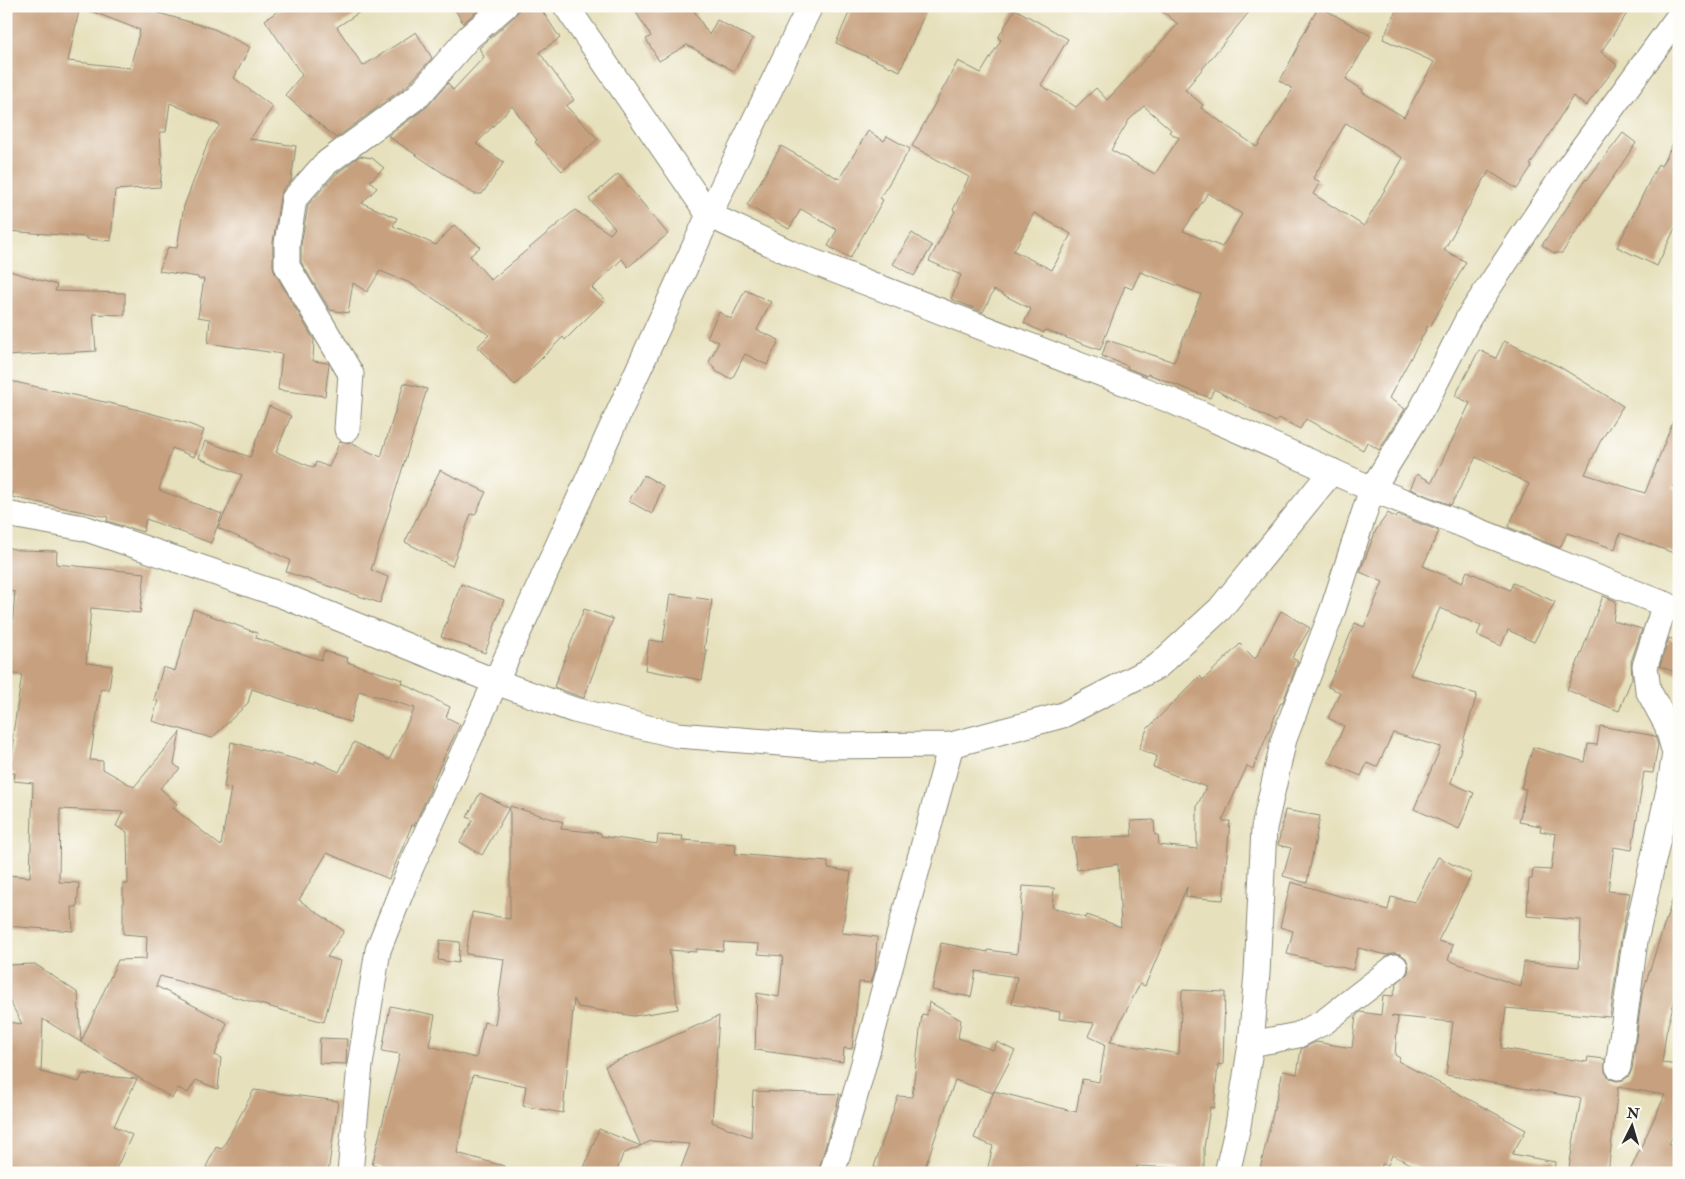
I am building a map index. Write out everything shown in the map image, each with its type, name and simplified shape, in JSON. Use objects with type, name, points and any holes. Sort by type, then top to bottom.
[{"type":"street","points":[[347,429],[351,374],[287,266],[287,244],[294,199],[325,164],[419,95],[469,37],[505,6]]},
{"type":"street","points":[[566,6],[709,215],[793,254],[1172,401],[1372,489],[1672,607],[1645,666],[1648,690],[1667,725],[1674,753],[1670,785],[1635,941],[1618,1068]]},
{"type":"street","points":[[350,1173],[360,1065],[378,950],[411,867],[709,215],[810,6]]},
{"type":"street","points":[[1227,1173],[1238,1126],[1251,1044],[1257,973],[1264,828],[1284,740],[1332,612],[1372,489],[1423,408],[1469,317],[1568,168],[1679,16]]},
{"type":"street","points":[[6,514],[84,528],[266,590],[496,682],[574,710],[677,734],[819,746],[950,745],[1063,715],[1158,666],[1220,609],[1332,471]]},
{"type":"street","points":[[832,1173],[856,1094],[950,745]]},
{"type":"street","points":[[1251,1044],[1298,1035],[1324,1022],[1395,967]]},
{"type":"building","points":[[6,6],[80,6],[68,61],[130,68],[140,30],[83,8],[84,6],[134,6],[214,29],[250,47],[234,78],[273,107],[250,139],[296,146],[291,181],[283,189],[280,197],[273,242],[273,266],[275,273],[314,340],[313,361],[329,364],[325,396],[278,390],[282,354],[208,343],[210,319],[198,317],[204,279],[159,271],[168,247],[177,248],[184,206],[209,140],[220,125],[170,103],[166,132],[160,132],[162,167],[160,187],[115,190],[111,241],[87,239],[87,237],[7,231],[11,162],[8,161],[10,146],[6,146]]},
{"type":"building","points":[[285,6],[369,6],[337,27],[363,66],[416,32],[432,58],[409,84],[336,138],[285,95],[302,75],[265,20]]},
{"type":"building","points":[[453,6],[483,6],[463,23]]},
{"type":"building","points":[[519,6],[539,6],[560,38],[539,52],[574,100],[566,106],[598,139],[562,171],[535,142],[537,140],[512,106],[476,144],[504,162],[482,194],[474,194],[388,136],[428,106],[448,83],[453,90],[484,57],[479,48],[514,17]]},
{"type":"building","points":[[632,6],[691,6],[709,35],[717,20],[753,39],[734,71],[687,45],[659,61],[646,39],[651,36]]},
{"type":"building","points":[[852,6],[928,6],[900,71],[836,43]]},
{"type":"building","points":[[1156,6],[1254,6],[1185,90],[1203,105],[1201,108],[1257,147],[1293,89],[1280,81],[1319,6],[1371,36],[1346,79],[1363,90],[1362,92],[1404,117],[1434,62],[1383,39],[1398,6],[1632,6],[1601,52],[1617,65],[1586,106],[1573,96],[1517,189],[1489,171],[1444,250],[1466,262],[1430,327],[1428,326],[1389,398],[1405,409],[1379,450],[1367,442],[1363,450],[1306,419],[1300,429],[1279,418],[1276,422],[1214,389],[1210,398],[1148,374],[1147,376],[1102,356],[1107,340],[1174,362],[1201,294],[1140,272],[1132,289],[1125,286],[1100,350],[1045,330],[1044,333],[1024,323],[1031,309],[994,290],[983,312],[951,299],[961,275],[929,261],[955,211],[953,210],[969,177],[912,146],[958,61],[981,73],[1001,40],[998,38],[1015,9],[1068,39],[1041,85],[1076,107],[1096,88],[1107,100],[1178,24]],"holes":[[[1144,106],[1171,130],[1169,132],[1179,138],[1155,174],[1111,150],[1129,120]],[[1346,123],[1403,158],[1364,226],[1313,194],[1320,182],[1313,178]],[[1208,193],[1242,214],[1222,247],[1183,231]],[[1034,213],[1071,234],[1052,270],[1014,251]]]},
{"type":"building","points":[[868,131],[884,141],[887,136],[910,149],[880,198],[883,200],[850,258],[828,246],[837,230],[801,209],[789,229],[747,205],[781,146],[839,179]]},
{"type":"building","points":[[1623,133],[1636,143],[1562,253],[1554,253],[1542,245],[1586,179]]},
{"type":"building","points":[[1679,133],[1679,220],[1657,266],[1617,247],[1658,164],[1661,166]]},
{"type":"building","points":[[360,156],[372,158],[384,168],[370,181],[377,188],[362,203],[397,218],[393,226],[436,245],[454,225],[480,247],[470,256],[491,280],[575,210],[610,234],[615,228],[589,199],[618,174],[668,234],[628,267],[622,259],[592,288],[605,300],[565,340],[563,337],[515,385],[477,347],[489,335],[410,283],[380,271],[367,292],[353,283],[348,313],[330,310],[301,262],[301,245],[308,205],[335,175]]},
{"type":"building","points":[[912,233],[932,246],[914,276],[893,264]]},
{"type":"building","points":[[6,270],[57,285],[55,291],[125,293],[125,315],[93,314],[96,351],[6,356]]},
{"type":"building","points":[[745,290],[771,302],[757,330],[779,340],[767,365],[745,354],[732,379],[717,372],[709,362],[719,342],[707,337],[719,312],[731,319]]},
{"type":"building","points":[[1504,341],[1560,367],[1623,406],[1600,442],[1585,474],[1645,493],[1677,411],[1679,411],[1679,472],[1673,488],[1679,490],[1679,555],[1620,533],[1615,549],[1567,533],[1560,548],[1508,527],[1529,484],[1476,457],[1451,505],[1410,489],[1417,474],[1432,482],[1470,403],[1455,396],[1479,350],[1496,358]]},
{"type":"building","points":[[6,380],[131,408],[186,423],[204,430],[194,457],[172,448],[159,490],[222,514],[211,543],[146,519],[143,532],[107,521],[108,517],[12,497],[13,492],[6,491]]},
{"type":"building","points":[[404,383],[427,389],[371,570],[388,577],[380,603],[286,572],[290,560],[218,528],[242,475],[199,458],[205,441],[250,457],[269,406],[291,416],[276,452],[314,468],[316,462],[329,467],[340,441],[350,443],[381,457]]},
{"type":"building","points":[[440,470],[486,492],[475,515],[471,514],[452,566],[405,542]]},
{"type":"building","points":[[644,475],[663,486],[652,514],[629,501]]},
{"type":"building","points":[[1388,513],[1396,518],[1398,515],[1439,531],[1423,566],[1462,583],[1467,571],[1510,590],[1513,583],[1555,602],[1534,642],[1508,630],[1501,646],[1477,635],[1481,626],[1440,608],[1410,675],[1477,694],[1451,783],[1474,793],[1459,829],[1414,809],[1441,747],[1393,733],[1377,767],[1367,763],[1361,776],[1328,762],[1344,726],[1328,718],[1340,692],[1328,687],[1355,623],[1364,627],[1383,582],[1360,572],[1376,530]]},
{"type":"building","points":[[6,547],[18,550],[57,551],[56,564],[145,573],[140,613],[91,608],[86,663],[112,666],[109,690],[101,689],[90,760],[103,761],[103,769],[134,787],[180,732],[174,764],[180,769],[160,788],[177,804],[173,808],[221,846],[231,788],[224,787],[231,742],[314,764],[315,761],[339,772],[354,742],[389,760],[415,708],[359,691],[350,722],[252,689],[248,703],[212,738],[152,721],[158,701],[154,700],[163,667],[175,671],[193,609],[257,633],[256,638],[321,660],[324,651],[348,658],[347,662],[403,680],[402,683],[450,707],[446,717],[460,724],[414,826],[412,825],[389,879],[327,853],[299,900],[344,931],[327,957],[340,961],[324,1022],[160,976],[156,986],[227,1023],[215,1055],[221,1058],[218,1089],[196,1080],[188,1093],[178,1088],[172,1098],[43,1019],[41,1072],[79,1082],[83,1074],[137,1079],[114,1126],[132,1135],[114,1173],[6,1173],[6,1022],[22,1024],[6,994],[6,965],[35,964],[78,993],[81,1042],[118,960],[146,959],[147,936],[123,934],[123,884],[128,884],[127,832],[116,826],[123,812],[60,809],[59,882],[79,883],[77,907],[72,907],[73,931],[6,926],[6,875],[30,877],[33,783],[14,781],[15,773],[10,773],[14,740],[12,740],[22,675],[8,673],[15,592],[6,590]]},
{"type":"building","points":[[461,584],[504,600],[485,653],[441,637]]},
{"type":"building","points":[[670,594],[712,600],[704,650],[707,650],[702,680],[645,670],[649,640],[663,642]]},
{"type":"building","points":[[1603,596],[1616,601],[1613,621],[1642,629],[1631,662],[1632,678],[1619,711],[1567,690]]},
{"type":"building","points":[[584,609],[613,619],[584,698],[554,687]]},
{"type":"building","points":[[1281,611],[1310,628],[1292,658],[1298,661],[1283,702],[1281,702],[1253,769],[1247,766],[1222,821],[1230,821],[1223,900],[1186,897],[1187,887],[1145,986],[1140,984],[1110,1042],[1179,1054],[1182,990],[1225,992],[1223,1065],[1218,1064],[1214,1108],[1210,1107],[1204,1148],[1204,1173],[1176,1173],[1177,1168],[1137,1166],[1136,1173],[1008,1173],[988,1167],[993,1146],[974,1138],[994,1091],[1076,1112],[1082,1079],[1099,1082],[1105,1044],[1088,1036],[1094,1023],[1059,1019],[1060,1012],[1012,1004],[1017,977],[976,971],[971,997],[932,990],[941,943],[988,952],[988,950],[1017,954],[1023,886],[1054,888],[1052,907],[1086,918],[1087,915],[1121,927],[1118,864],[1077,870],[1072,838],[1132,836],[1131,821],[1154,820],[1155,835],[1158,835],[1159,845],[1197,849],[1197,806],[1206,787],[1153,767],[1157,756],[1139,749],[1147,729],[1200,676],[1203,680],[1240,644],[1255,659]]},
{"type":"building","points":[[1669,638],[1679,642],[1679,674],[1660,666]]},
{"type":"building","points":[[1600,726],[1655,736],[1658,745],[1653,773],[1644,772],[1632,850],[1614,847],[1608,891],[1630,893],[1621,939],[1610,1017],[1506,1008],[1501,1048],[1587,1062],[1588,1057],[1605,1059],[1605,1072],[1610,1079],[1617,1081],[1629,1076],[1632,1069],[1642,994],[1674,895],[1679,895],[1679,983],[1666,1033],[1662,1063],[1679,1065],[1679,1123],[1669,1144],[1679,1147],[1679,1173],[1629,1173],[1665,1095],[1618,1087],[1608,1173],[1568,1173],[1581,1098],[1446,1075],[1453,1022],[1391,1016],[1398,1017],[1395,1055],[1400,1058],[1398,1061],[1526,1130],[1512,1154],[1555,1162],[1554,1173],[1429,1173],[1392,1155],[1388,1165],[1382,1164],[1381,1173],[1259,1173],[1283,1071],[1297,1074],[1301,1049],[1316,1042],[1352,1048],[1356,1016],[1360,1012],[1381,1015],[1383,995],[1393,996],[1397,983],[1408,973],[1409,966],[1406,958],[1400,954],[1387,955],[1358,948],[1353,970],[1287,954],[1293,931],[1280,927],[1291,882],[1388,910],[1391,897],[1415,902],[1438,857],[1472,874],[1438,941],[1453,945],[1448,960],[1521,987],[1524,962],[1579,967],[1581,920],[1527,916],[1529,879],[1532,879],[1533,869],[1551,870],[1556,834],[1540,831],[1541,826],[1519,822],[1526,789],[1521,788],[1533,747],[1585,762],[1588,744],[1597,745]]},
{"type":"building","points":[[480,793],[509,808],[482,855],[460,842],[473,820],[467,817]]},
{"type":"building","points":[[510,806],[563,822],[561,829],[601,833],[601,836],[657,844],[658,835],[683,836],[682,840],[736,844],[735,854],[828,862],[828,868],[851,872],[842,933],[877,937],[875,970],[871,983],[859,982],[852,1049],[844,1048],[843,1062],[755,1050],[757,993],[779,997],[783,956],[758,954],[759,944],[724,942],[723,951],[669,950],[678,1009],[634,1016],[578,1007],[574,999],[563,1113],[523,1106],[526,1086],[473,1075],[457,1153],[504,1166],[503,1173],[406,1173],[372,1165],[400,1054],[382,1051],[390,1006],[435,1015],[429,1046],[476,1058],[484,1022],[495,1025],[504,959],[466,954],[472,912],[510,919]]},
{"type":"building","points":[[1285,810],[1320,816],[1307,883],[1283,876],[1291,848],[1278,845]]},
{"type":"building","points":[[440,940],[460,942],[458,963],[438,960]]},
{"type":"building","points":[[929,1002],[961,1020],[958,1038],[993,1050],[997,1042],[1015,1051],[993,1093],[955,1080],[923,1173],[892,1173],[874,1167],[898,1096],[912,1097],[922,1014],[927,1015]]},
{"type":"building","points":[[719,1016],[712,1122],[751,1137],[753,1091],[840,1094],[818,1173],[679,1173],[690,1144],[651,1141],[641,1146],[605,1066]]},
{"type":"building","points":[[320,1038],[347,1039],[346,1064],[319,1063]]},
{"type":"building","points":[[254,1090],[338,1101],[328,1173],[216,1173],[206,1167],[216,1147],[222,1149]]},
{"type":"building","points":[[599,1129],[641,1146],[623,1154],[616,1173],[582,1173]]}]
